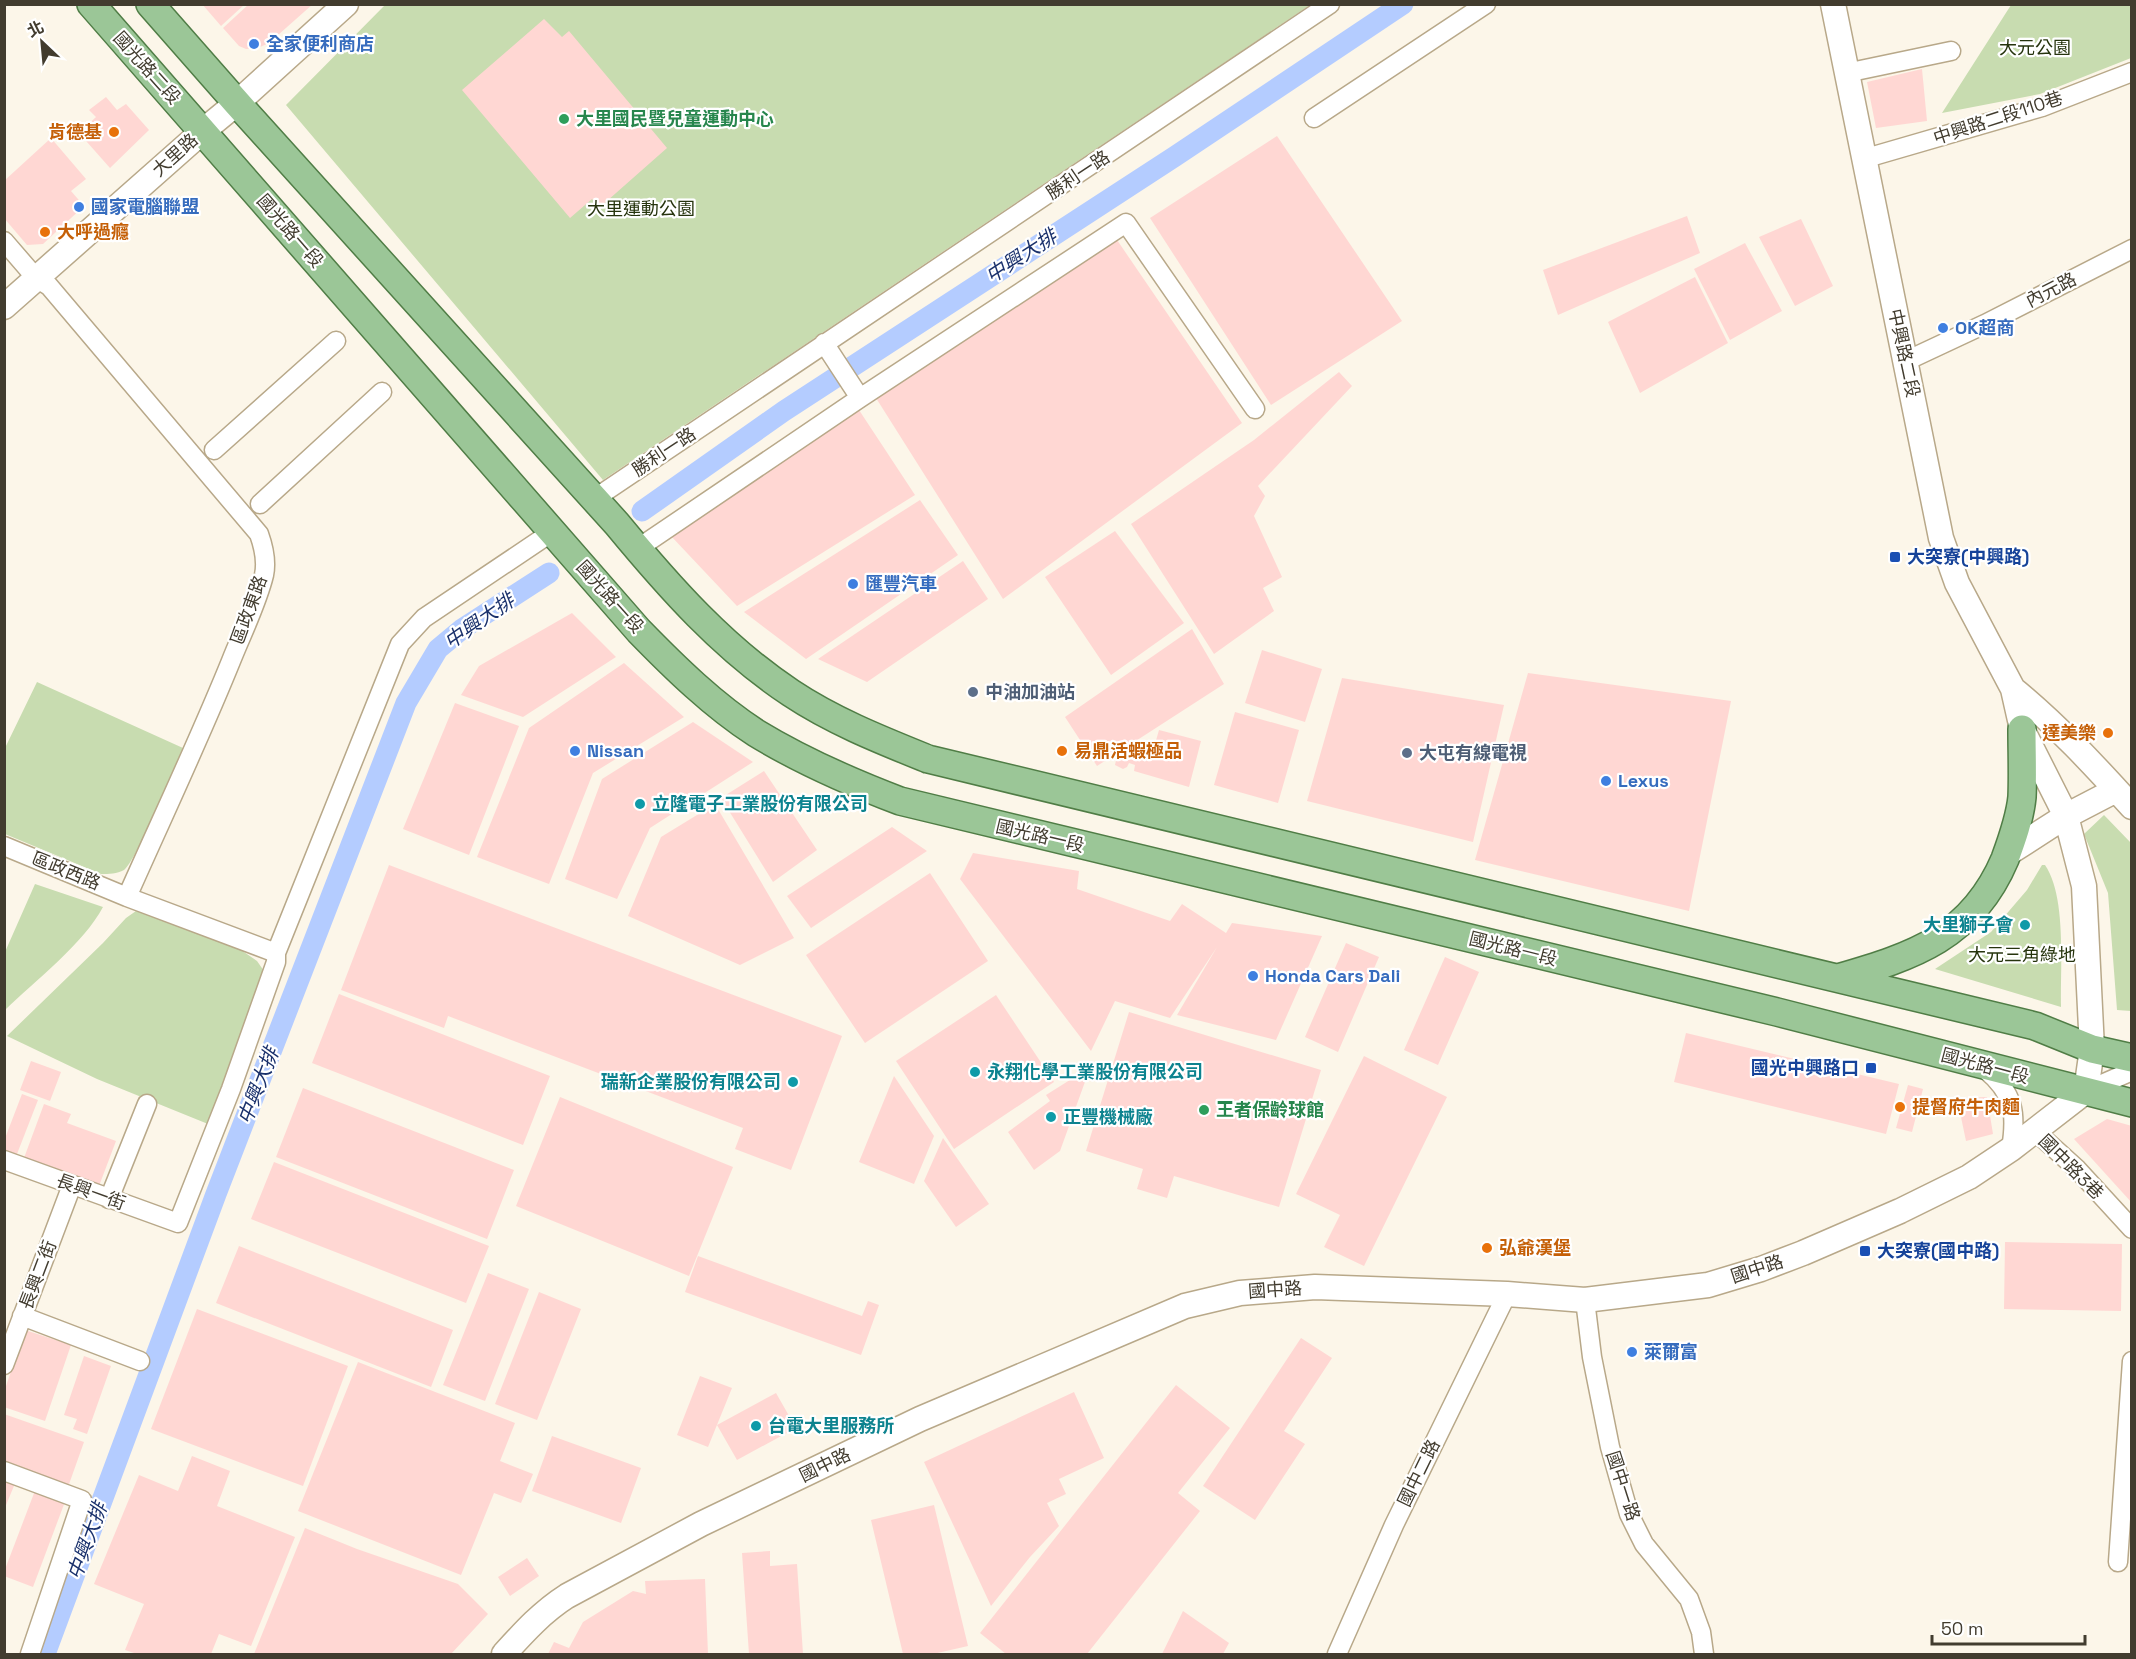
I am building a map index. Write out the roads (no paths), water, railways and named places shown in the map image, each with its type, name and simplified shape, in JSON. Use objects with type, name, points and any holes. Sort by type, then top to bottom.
[{"type":"main road","name":"國光路二段","points":[[91,4],[203,130]]},
{"type":"main road","points":[[150,4],[637,549],[711,628],[792,694],[832,717],[928,759],[2035,1026],[2092,1049],[2132,1058]]},
{"type":"main road","name":"國光路一段","points":[[203,130],[639,631],[675,667],[724,710],[755,732],[798,757],[841,778],[900,801],[1777,1012],[2132,1103]]},
{"type":"main road","points":[[1836,978],[1875,967],[1930,945],[1975,910],[1996,880],[2012,841],[2022,799],[2022,729]]},
{"type":"street","name":"大里路","points":[[4,307],[203,130],[237,104],[346,4]]},
{"type":"street","name":"勝利一路","points":[[594,499],[1330,4]]},
{"type":"street","points":[[1314,118],[1486,4]]},
{"type":"street","name":"中興路二段","points":[[1833,4],[1941,538],[1957,583],[2013,689],[2022,729],[2066,816],[2084,886],[2092,1049],[2086,1091]]},
{"type":"street","points":[[1846,73],[1951,51]]},
{"type":"street","name":"中興路二段110巷","points":[[1863,159],[2042,106],[2132,72]]},
{"type":"street","points":[[637,549],[860,398],[1126,223],[1255,409]]},
{"type":"street","name":"區政東路","points":[[4,241],[36,278],[49,286],[252,525],[259,534],[266,559],[261,585],[224,677],[128,897]]},
{"type":"street","name":"內元路","points":[[1906,361],[1985,324],[2132,249]]},
{"type":"street","points":[[214,450],[336,342]]},
{"type":"street","points":[[824,344],[860,398]]},
{"type":"street","points":[[260,504],[382,392]]},
{"type":"street","points":[[276,952],[400,644],[424,618],[552,532]]},
{"type":"street","name":"中興路二段","points":[[2013,689],[2036,707],[2124,798]]},
{"type":"street","points":[[2007,854],[2066,816],[2124,798]]},
{"type":"street","name":"區政西路","points":[[4,846],[128,897],[276,952]]},
{"type":"street","name":"長興一街","points":[[4,1160],[178,1223],[231,1089],[276,962],[276,952]]},
{"type":"street","points":[[1981,1065],[2002,1083],[2009,1100],[2015,1126],[2012,1149]]},
{"type":"street","points":[[2086,1091],[2132,1071]]},
{"type":"street","name":"國中路","points":[[504,1654],[532,1623],[567,1596],[701,1524],[920,1419],[1185,1306],[1240,1293],[1315,1287],[1507,1294],[1585,1300],[1708,1285],[1803,1253],[1900,1211],[1969,1177],[2012,1149],[2086,1091]]},
{"type":"street","points":[[109,1199],[147,1104]]},
{"type":"street","name":"國中路3巷","points":[[2035,1131],[2077,1169],[2132,1229]]},
{"type":"street","name":"長興二街","points":[[4,1365],[72,1185]]},
{"type":"street","name":"國中二路","points":[[1337,1654],[1394,1525],[1507,1294]]},
{"type":"street","name":"國中一路","points":[[1585,1300],[1592,1357],[1610,1447],[1629,1514],[1644,1544],[1689,1599],[1701,1632],[1704,1654]]},
{"type":"street","points":[[22,1316],[140,1361]]},
{"type":"street","points":[[2118,1562],[2132,1361]]},
{"type":"street","points":[[4,1471],[82,1500],[30,1654]]},
{"type":"waterway","name":"中興大排","points":[[642,511],[784,411],[1174,157],[1403,4]]},
{"type":"waterway","name":"中興大排","points":[[45,1654],[216,1194],[406,703],[438,649],[462,629],[549,573]]},
{"type":"place","name":"全家便利商店","points":[[254,44]]},
{"type":"place","name":"大里國民暨兒童運動中心","points":[[564,119]]},
{"type":"place","name":"肯德基","points":[[114,132]]},
{"type":"place","name":"國家電腦聯盟","points":[[79,207]]},
{"type":"place","name":"大呼過癮","points":[[45,232]]},
{"type":"place","name":"OK超商","points":[[1943,328]]},
{"type":"place","name":"大突寮(中興路)","points":[[1895,557]]},
{"type":"place","name":"匯豐汽車","points":[[853,584]]},
{"type":"place","name":"中油加油站","points":[[973,692]]},
{"type":"place","name":"達美樂","points":[[2108,733]]},
{"type":"place","name":"Nissan","points":[[575,751]]},
{"type":"place","name":"易鼎活蝦極品","points":[[1062,751]]},
{"type":"place","name":"大屯有線電視","points":[[1407,753]]},
{"type":"place","name":"Lexus","points":[[1606,781]]},
{"type":"place","name":"立隆電子工業股份有限公司","points":[[640,804]]},
{"type":"place","name":"大里獅子會","points":[[2025,925]]},
{"type":"place","name":"Honda Cars Dali","points":[[1253,976]]},
{"type":"place","name":"國光中興路口","points":[[1871,1068]]},
{"type":"place","name":"永翔化學工業股份有限公司","points":[[975,1072]]},
{"type":"place","name":"瑞新企業股份有限公司","points":[[793,1082]]},
{"type":"place","name":"提督府牛肉麵","points":[[1900,1107]]},
{"type":"place","name":"王者保齡球館","points":[[1204,1110]]},
{"type":"place","name":"正豐機械廠","points":[[1051,1117]]},
{"type":"place","name":"弘爺漢堡","points":[[1487,1248]]},
{"type":"place","name":"大突寮(國中路)","points":[[1865,1251]]},
{"type":"place","name":"萊爾富","points":[[1632,1352]]},
{"type":"place","name":"台電大里服務所","points":[[756,1426]]},
{"type":"park label","name":"大元公園","points":[[2035,48]]},
{"type":"park label","name":"大里運動公園","points":[[641,209]]},
{"type":"park label","name":"大元三角綠地","points":[[2022,955]]}]
